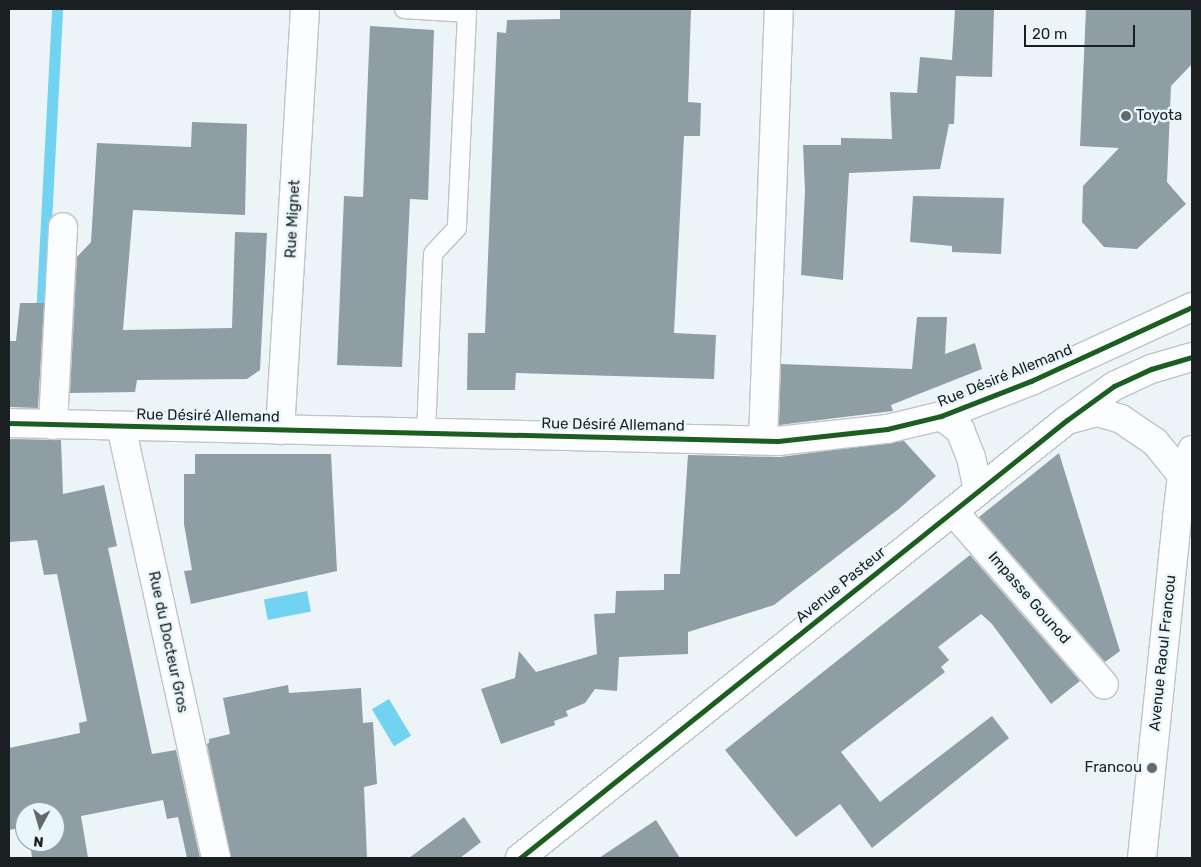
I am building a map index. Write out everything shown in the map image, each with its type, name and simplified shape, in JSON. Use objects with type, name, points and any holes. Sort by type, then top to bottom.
[{"type":"street","name":"Rue Mignet","points":[[280,430],[305,9]]},
{"type":"street","points":[[763,440],[779,9]]},
{"type":"street","points":[[53,425],[63,227]]},
{"type":"street","name":"Rue Désiré Allemand","points":[[9,423],[778,441],[887,429],[941,416],[1031,381],[1192,307]]},
{"type":"street","name":"Avenue Pasteur","points":[[520,858],[1068,420],[1114,386],[1151,369],[1192,357]]},
{"type":"street","points":[[1068,420],[1097,412],[1122,419],[1155,442],[1182,475]]},
{"type":"street","points":[[941,416],[960,430],[971,457],[978,491]]},
{"type":"street","name":"Rue du Docteur Gros","points":[[121,426],[216,858]]},
{"type":"street","name":"Avenue Raoul Francou","points":[[1142,858],[1182,475],[1192,450]]},
{"type":"street","name":"Impasse Gounod","points":[[953,510],[1104,685]]},
{"type":"lane","points":[[404,9],[468,13],[457,228],[433,254],[426,433]]},
{"type":"water","points":[[307,591],[311,612],[268,620],[264,599]]},
{"type":"water","points":[[389,699],[411,736],[394,746],[372,709]]},
{"type":"building","points":[[560,9],[691,9],[688,102],[701,103],[700,136],[684,136],[674,333],[716,335],[714,379],[516,373],[515,390],[467,390],[468,333],[485,333],[497,32],[506,33],[507,20],[560,19]]},
{"type":"building","points":[[955,9],[994,9],[992,77],[956,76],[954,124],[949,124],[940,169],[849,173],[843,280],[801,275],[805,191],[803,145],[841,145],[841,138],[892,139],[890,92],[917,93],[920,57],[952,60]]},
{"type":"building","name":"Toyota","points":[[1086,9],[1192,9],[1192,64],[1171,86],[1167,182],[1186,204],[1137,249],[1104,247],[1082,222],[1083,186],[1119,148],[1080,146]]},
{"type":"building","points":[[370,26],[434,30],[428,200],[410,199],[402,367],[337,365],[344,196],[363,197]]},
{"type":"building","points":[[192,122],[247,124],[245,215],[133,210],[123,330],[232,328],[235,232],[267,233],[260,370],[247,379],[137,380],[135,392],[70,393],[77,257],[91,242],[97,143],[191,147]]},
{"type":"building","points":[[913,196],[1004,198],[1001,254],[952,252],[952,246],[910,242]]},
{"type":"building","points":[[20,303],[44,303],[38,408],[9,407],[9,341],[16,341]]},
{"type":"building","points":[[917,317],[947,317],[945,354],[975,343],[982,369],[891,405],[893,411],[779,425],[781,364],[912,369]]},
{"type":"building","points":[[9,439],[61,440],[63,494],[104,485],[117,546],[108,548],[152,754],[176,750],[200,858],[187,858],[178,817],[167,819],[163,800],[81,816],[88,858],[32,858],[31,852],[65,852],[65,802],[15,802],[15,829],[9,830],[9,748],[80,733],[79,723],[87,721],[57,574],[44,575],[37,540],[9,542]]},
{"type":"building","points":[[904,441],[936,476],[900,508],[774,605],[688,632],[688,654],[619,657],[617,691],[595,689],[585,703],[566,711],[568,716],[554,721],[555,725],[501,744],[481,689],[515,678],[519,651],[536,672],[597,654],[594,614],[615,613],[616,591],[664,590],[664,574],[680,574],[688,455],[780,457]]},
{"type":"building","points":[[1059,453],[1120,651],[1105,662],[979,517]]},
{"type":"building","points":[[195,454],[331,454],[337,571],[191,604],[184,571],[192,570],[184,524],[184,474],[195,474]]},
{"type":"building","points":[[970,555],[1080,681],[1051,704],[992,624],[981,614],[938,647],[949,660],[941,667],[945,672],[841,752],[880,802],[992,716],[1009,738],[872,848],[840,804],[796,837],[725,750]]},
{"type":"building","points":[[288,685],[289,693],[361,688],[363,723],[373,722],[377,784],[364,787],[367,858],[231,858],[207,744],[209,739],[230,734],[223,698]]},
{"type":"building","points":[[464,817],[481,842],[460,858],[409,858]]},
{"type":"building","points":[[656,820],[680,858],[599,858]]},
{"type":"waterway","points":[[41,317],[57,9]]},
{"type":"cycle path","points":[[9,423],[778,441],[887,429],[941,416],[1031,381],[1192,307]]},
{"type":"cycle path","points":[[520,858],[1067,420],[1114,386],[1151,369],[1192,357]]},
{"type":"place","name":"Toyota","points":[[1126,116]]},
{"type":"place","name":"Francou","points":[[1152,768]]}]
